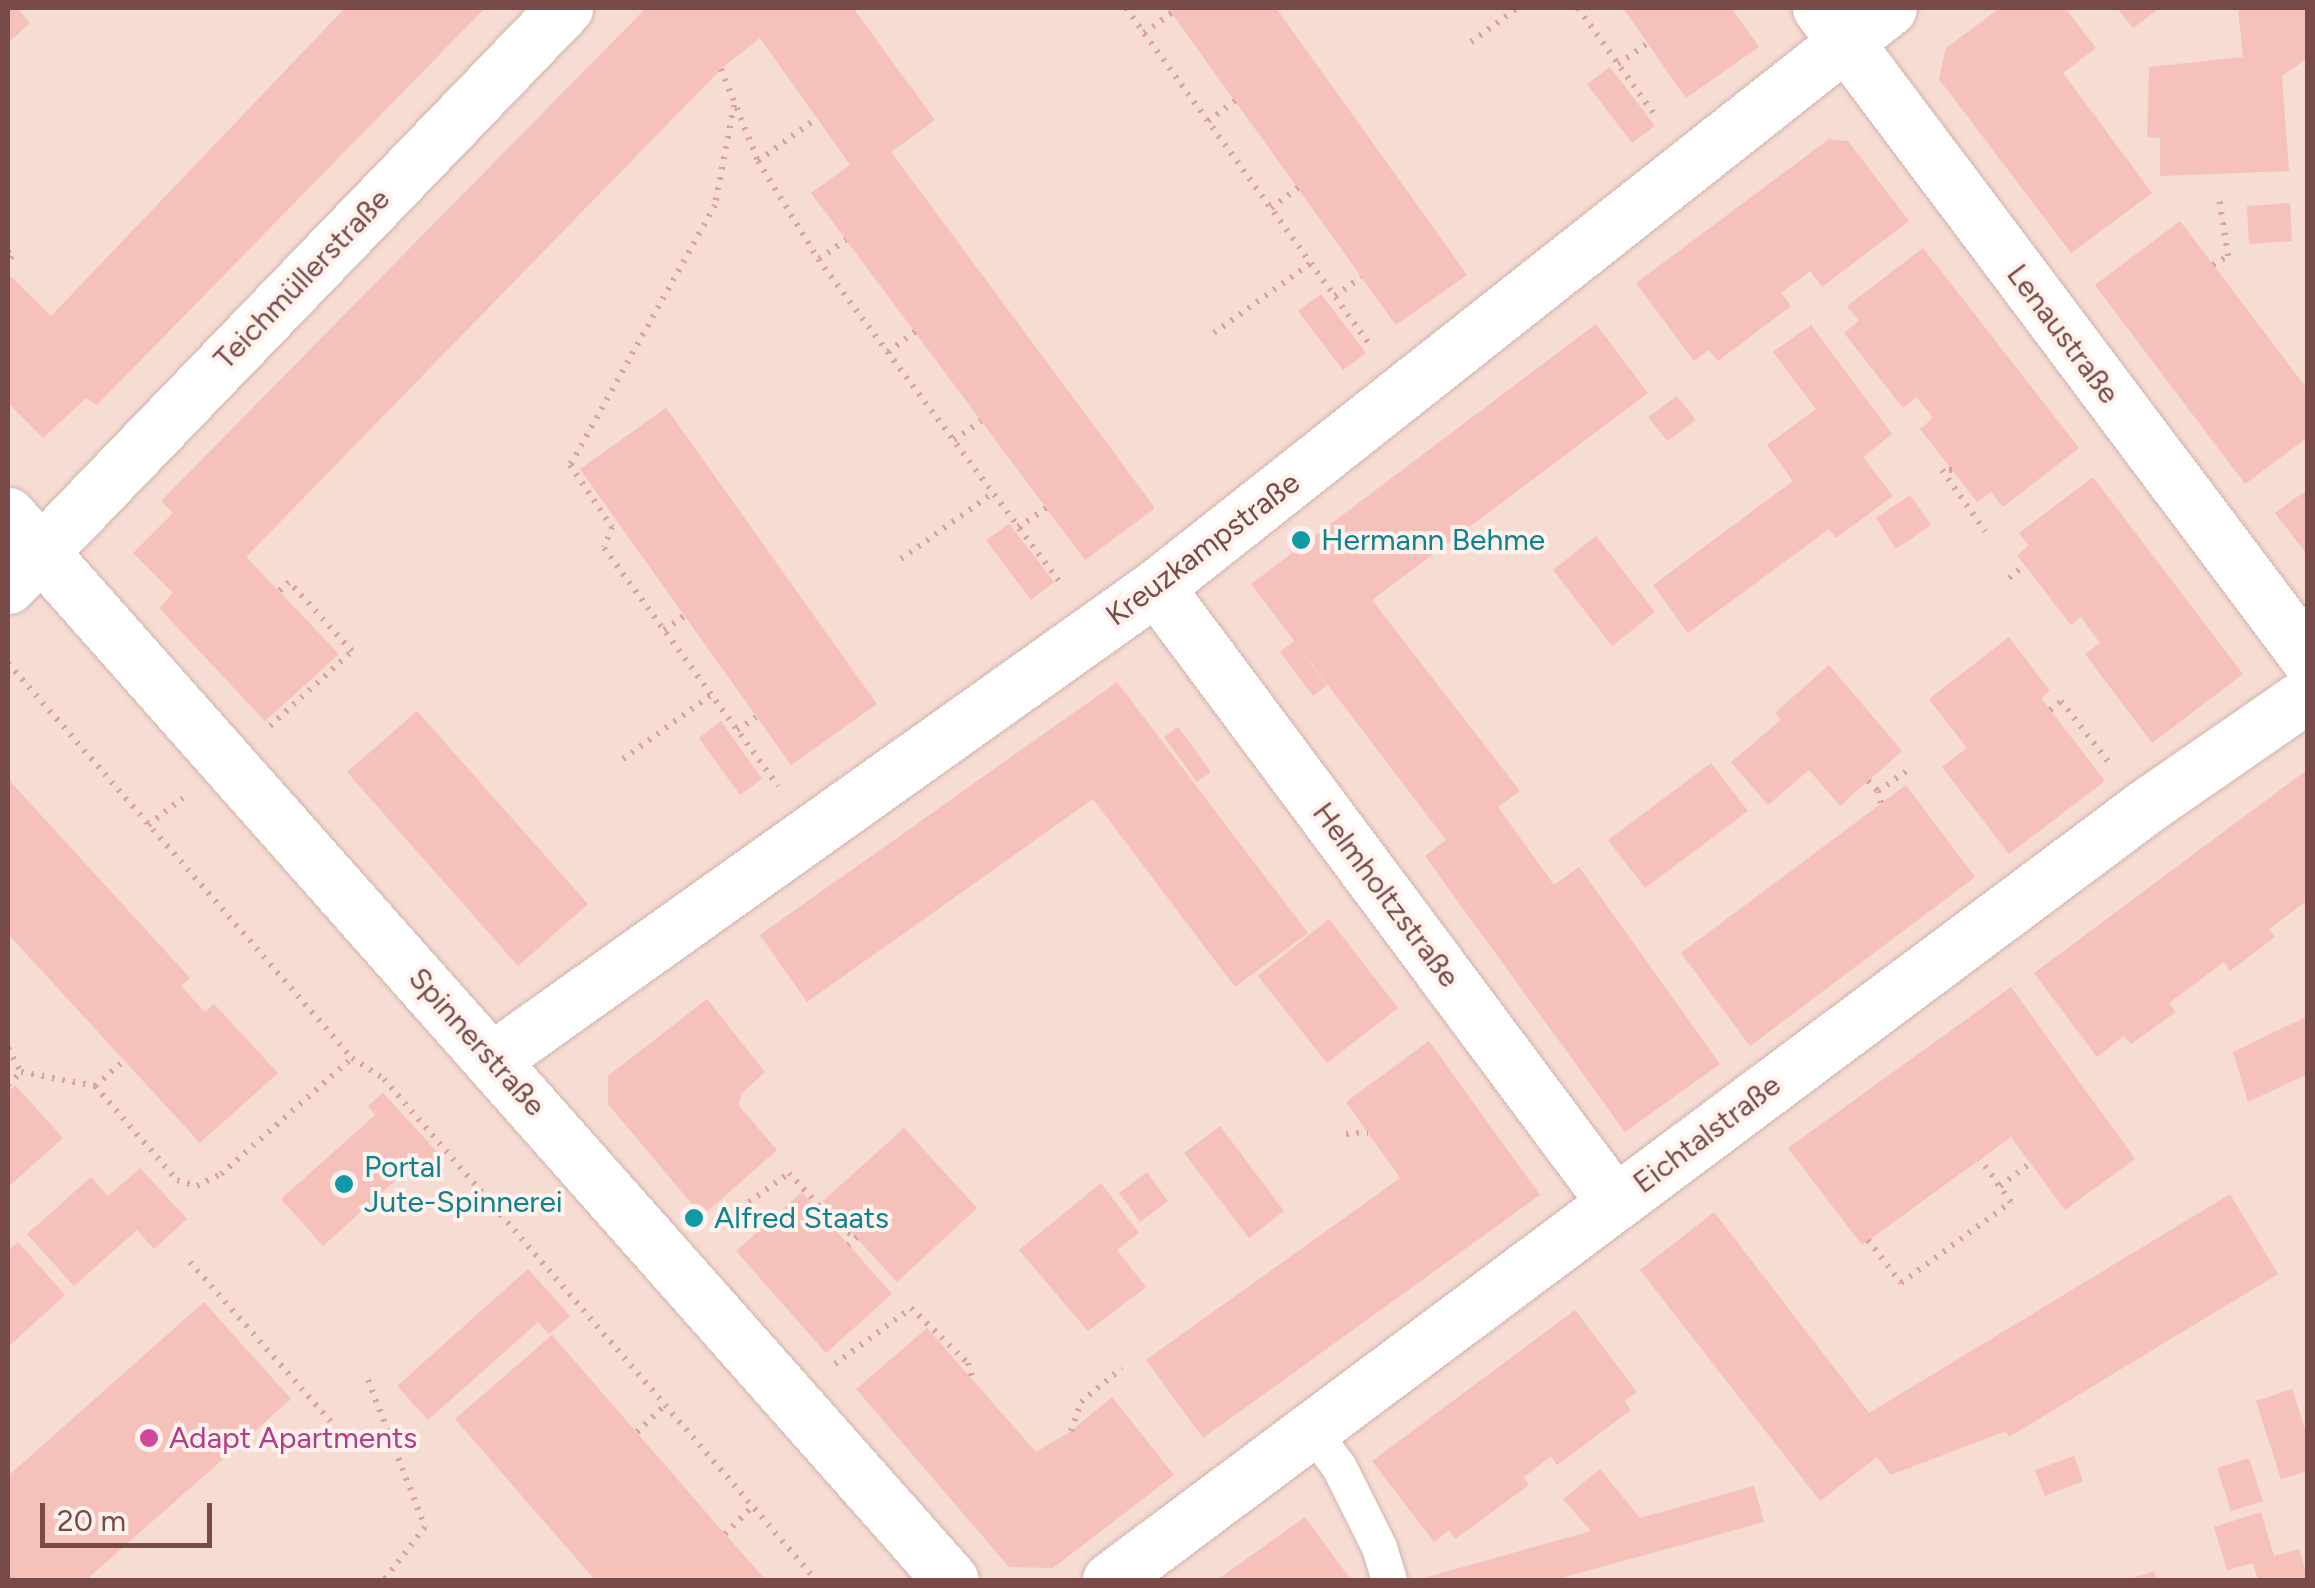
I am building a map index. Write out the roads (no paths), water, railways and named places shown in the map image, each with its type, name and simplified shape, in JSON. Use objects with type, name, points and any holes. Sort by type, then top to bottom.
[{"type":"street","name":"Teichmüllerstraße","points":[[18,551],[565,8]]},
{"type":"street","name":"Kreuzkampstraße","points":[[493,1059],[1156,587],[1690,164],[1832,25],[1889,8]]},
{"type":"street","name":"Lenaustraße","points":[[1832,25],[2308,658]]},
{"type":"street","name":"Spinnerstraße","points":[[18,551],[230,763],[951,1580]]},
{"type":"street","name":"Helmholtzstraße","points":[[1156,587],[1615,1203]]},
{"type":"street","name":"Eichtalstraße","points":[[1110,1580],[2145,808],[2308,694]]},
{"type":"lane","points":[[1313,1432],[1339,1467],[1379,1546],[1389,1580]]},
{"type":"place","name":"Hermann Behme","points":[[1301,540]]},
{"type":"place","name":"Portal Jute-Spinnerei","points":[[344,1184]]},
{"type":"place","name":"Alfred Staats","points":[[694,1218]]},
{"type":"place","name":"Adapt Apartments","points":[[149,1438]]}]
